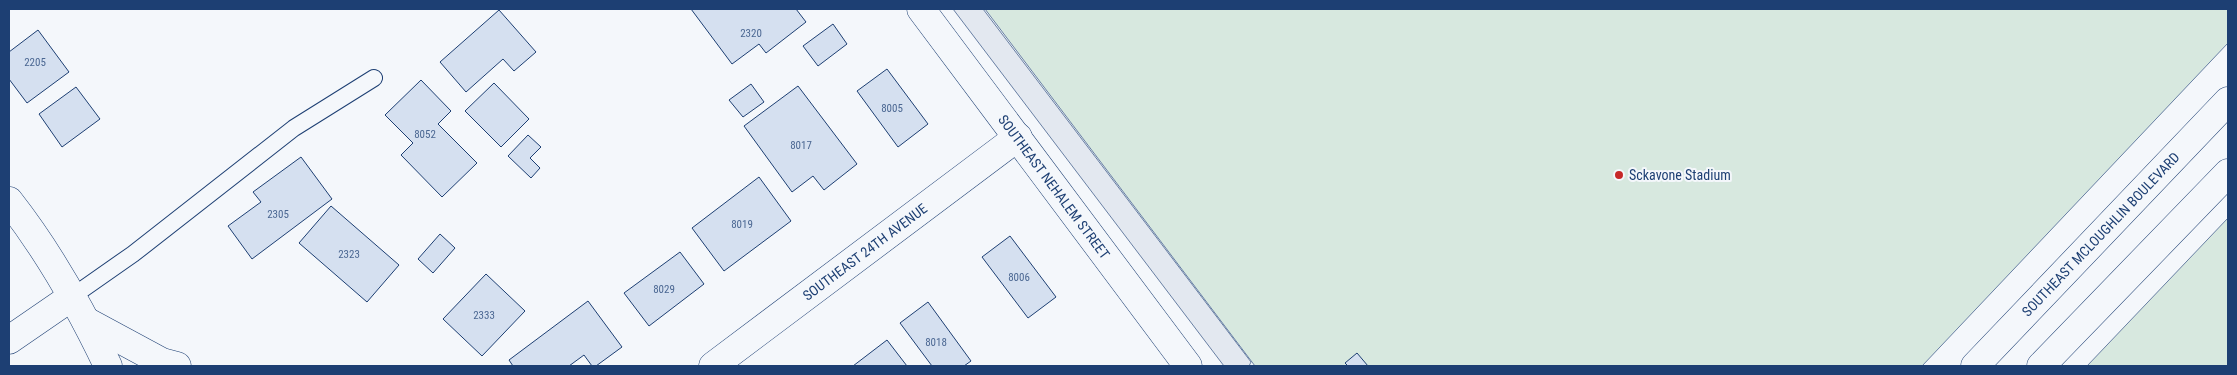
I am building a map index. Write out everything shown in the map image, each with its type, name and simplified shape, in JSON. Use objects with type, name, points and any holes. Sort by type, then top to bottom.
[{"type":"main road","name":"SOUTHEAST NEHALEM STREET","points":[[921,9],[1188,366]]},
{"type":"main road","name":"SOUTHEAST MCLOUGHLIN BOULEVARD","points":[[1975,366],[2228,101]]},
{"type":"main road","name":"SOUTHEAST 24TH AVENUE","points":[[712,366],[1018,137]]},
{"type":"main road","points":[[2042,366],[2228,173]]},
{"type":"main road","points":[[9,201],[48,256],[73,296],[108,366]]},
{"type":"main road","points":[[9,340],[73,296]]},
{"type":"main road","points":[[86,321],[162,362],[177,366]]},
{"type":"lane","points":[[73,296],[133,254],[294,128],[374,78]]},
{"type":"shaded area","points":[[953,9],[983,9],[1251,362],[1249,366],[1224,366]]},
{"type":"shaded area","name":"Sckavone Stadium","points":[[985,9],[2228,9],[2228,43],[1922,366],[1255,366]]},
{"type":"shaded area","points":[[2228,218],[2228,366],[2087,366]]},
{"type":"building","points":[[691,9],[796,9],[806,22],[766,53],[759,44],[732,64]]},
{"type":"building","points":[[499,10],[536,52],[514,71],[503,59],[466,92],[440,62]]},
{"type":"building","points":[[833,24],[847,44],[818,66],[803,46]]},
{"type":"building","points":[[38,30],[69,72],[27,103],[9,79],[9,52]]},
{"type":"building","points":[[887,69],[928,124],[898,147],[857,91]]},
{"type":"building","points":[[421,80],[451,111],[438,124],[477,163],[442,197],[401,155],[413,143],[385,115]]},
{"type":"building","points":[[494,83],[529,119],[501,147],[465,111]]},
{"type":"building","points":[[751,84],[764,102],[743,117],[729,100]]},
{"type":"building","points":[[798,86],[857,164],[824,190],[813,176],[792,192],[744,126]]},
{"type":"building","points":[[76,87],[100,119],[62,147],[39,114]]},
{"type":"building","points":[[528,135],[541,147],[530,158],[540,168],[531,178],[508,156]]},
{"type":"building","points":[[301,157],[332,199],[252,259],[228,226],[261,202],[253,192]]},
{"type":"building","points":[[759,177],[791,221],[724,271],[692,228]]},
{"type":"building","points":[[331,206],[399,265],[367,302],[299,243]]},
{"type":"building","points":[[440,234],[455,248],[433,273],[418,259]]},
{"type":"building","points":[[1010,236],[1056,297],[1028,318],[982,257]]},
{"type":"building","points":[[680,252],[704,284],[649,326],[624,293]]},
{"type":"building","points":[[486,274],[525,311],[482,356],[443,319]]},
{"type":"building","points":[[588,301],[622,347],[596,366],[592,366],[584,355],[569,366],[513,366],[509,360]]},
{"type":"building","points":[[928,302],[971,361],[964,366],[932,366],[900,323]]},
{"type":"building","points":[[887,340],[907,366],[853,366]]},
{"type":"building","points":[[1357,353],[1368,366],[1348,366],[1345,363]]},
{"type":"place","name":"Sckavone Stadium","points":[[1619,175]]}]
